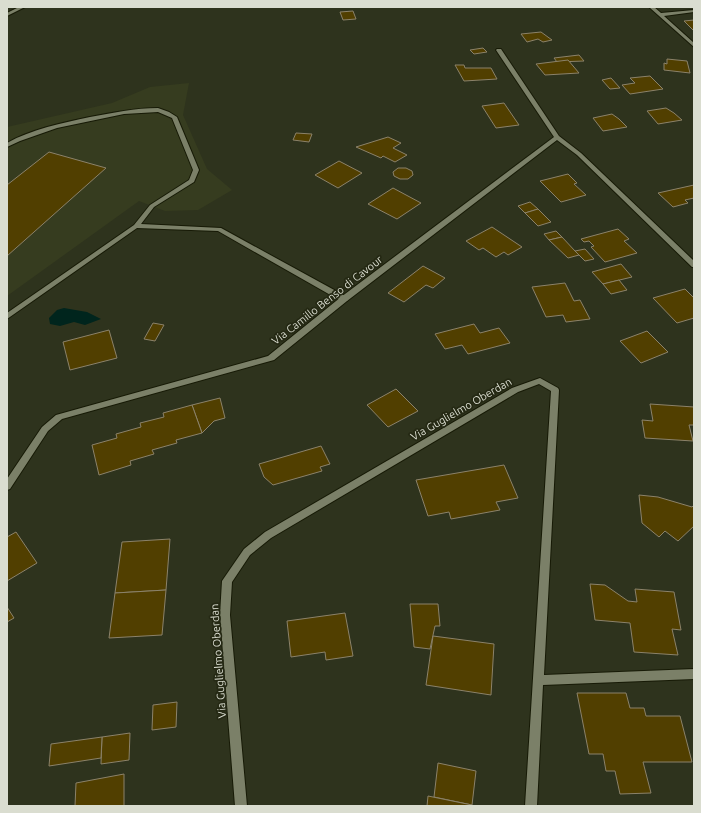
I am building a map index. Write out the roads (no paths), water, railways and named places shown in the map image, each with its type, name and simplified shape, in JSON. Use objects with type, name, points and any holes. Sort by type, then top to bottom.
[{"type":"street","points":[[7,15],[23,7]]},
{"type":"street","points":[[650,7],[694,46]]},
{"type":"street","points":[[659,15],[694,11]]},
{"type":"street","points":[[499,50],[557,137],[579,154],[694,265]]},
{"type":"street","points":[[7,145],[14,139],[32,133],[128,112],[156,110],[166,112],[174,117],[196,170],[192,181],[152,206],[136,226],[7,317]]},
{"type":"street","name":"Via Camillo Benso di Cavour","points":[[7,486],[45,429],[59,417],[270,358],[344,299],[557,137]]},
{"type":"street","points":[[136,226],[220,229],[344,299]]},
{"type":"street","name":"Via Guglielmo Oberdan","points":[[241,806],[225,615],[227,581],[247,552],[268,535],[501,398],[515,390],[540,381],[556,390],[531,806]]},
{"type":"street","points":[[538,680],[694,674]]},
{"type":"water","points":[[64,308],[87,312],[101,319],[85,325],[74,322],[60,326],[50,324],[49,318],[57,310]]}]
